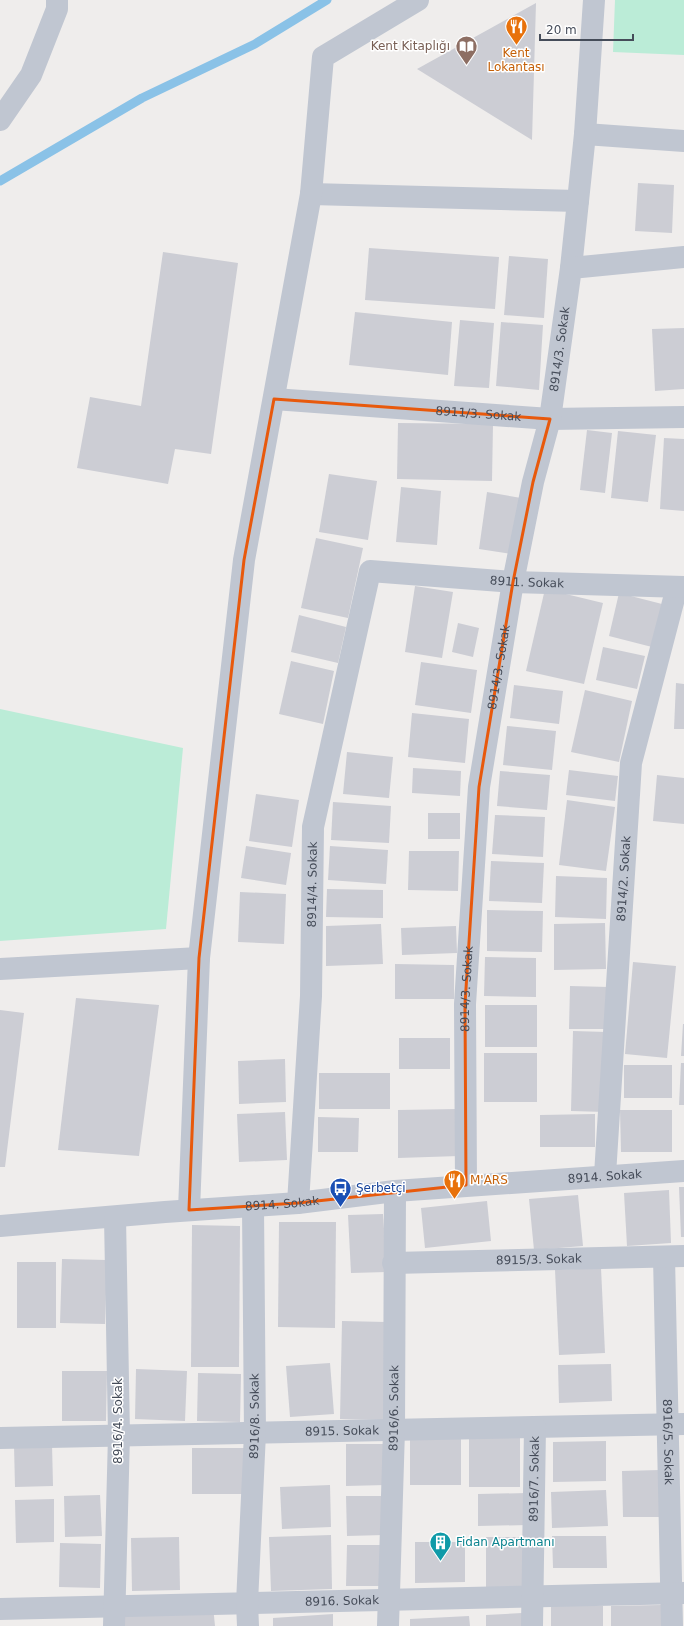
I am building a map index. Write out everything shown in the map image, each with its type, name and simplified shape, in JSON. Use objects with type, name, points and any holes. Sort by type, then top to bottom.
[{"type":"street","points":[[0,120],[31,75],[57,9],[57,0]]},
{"type":"street","points":[[189,1210],[199,958],[244,560],[311,194],[323,58],[418,0]]},
{"type":"street","name":"8914/3. Sokak","points":[[466,1185],[465,1004],[479,787],[514,582],[533,482],[550,419],[578,201],[585,134],[594,0]]},
{"type":"street","points":[[585,134],[684,141]]},
{"type":"street","points":[[311,194],[578,201]]},
{"type":"street","points":[[570,268],[684,257]]},
{"type":"street","name":"8911/3. Sokak","points":[[274,399],[550,419],[684,417]]},
{"type":"street","name":"8911. Sokak","points":[[370,571],[514,582],[680,587]]},
{"type":"street","name":"8914/4. Sokak","points":[[298,1203],[311,996],[313,827],[370,571]]},
{"type":"street","name":"8914/2. Sokak","points":[[605,1175],[631,763],[680,587]]},
{"type":"street","points":[[0,969],[199,958]]},
{"type":"street","name":"8914. Sokak","points":[[0,1226],[189,1210],[253,1207],[395,1191],[466,1185],[684,1171]]},
{"type":"street","name":"8916/6. Sokak","points":[[388,1626],[394,1430],[393,1263],[395,1191]]},
{"type":"street","name":"8916/8. Sokak","points":[[248,1626],[247,1603],[255,1432],[253,1207]]},
{"type":"street","name":"8916/4. Sokak","points":[[115,1217],[119,1435],[115,1616]]},
{"type":"street","name":"8915/3. Sokak","points":[[393,1263],[674,1257]]},
{"type":"street","name":"8916/5. Sokak","points":[[672,1626],[678,1593],[674,1257]]},
{"type":"street","name":"8915. Sokak","points":[[0,1438],[676,1424]]},
{"type":"street","name":"8916/7. Sokak","points":[[532,1626],[535,1427]]},
{"type":"street","name":"8916. Sokak","points":[[0,1609],[115,1616],[247,1603],[678,1593]]},
{"type":"highlighted area","points":[[274,399],[550,419],[533,482],[513,582],[479,787],[465,1004],[466,1185],[298,1203],[189,1210],[199,958],[244,560]]},
{"type":"green space","points":[[615,0],[684,0],[684,55],[613,52]]},
{"type":"green space","points":[[0,709],[183,748],[166,929],[0,941]]},
{"type":"building","points":[[536,3],[532,140],[417,69]]},
{"type":"building","points":[[638,183],[674,185],[672,233],[635,231]]},
{"type":"building","points":[[369,248],[499,257],[495,309],[365,300]]},
{"type":"building","points":[[163,252],[238,263],[211,454],[175,449],[168,484],[77,468],[90,397],[141,406]]},
{"type":"building","points":[[509,256],[548,259],[544,318],[504,315]]},
{"type":"building","points":[[355,312],[452,322],[448,375],[349,365]]},
{"type":"building","points":[[460,320],[494,323],[489,388],[454,386]]},
{"type":"building","points":[[501,322],[543,325],[539,390],[496,386]]},
{"type":"building","points":[[684,328],[684,389],[655,391],[652,329]]},
{"type":"building","points":[[398,423],[493,424],[492,481],[397,479]]},
{"type":"building","points":[[587,430],[612,433],[605,493],[580,490]]},
{"type":"building","points":[[618,431],[656,435],[648,502],[611,498]]},
{"type":"building","points":[[664,438],[684,439],[684,511],[660,509]]},
{"type":"building","points":[[329,474],[377,481],[368,540],[319,532]]},
{"type":"building","points":[[401,487],[441,491],[437,545],[396,542]]},
{"type":"building","points":[[487,492],[521,498],[512,554],[479,549]]},
{"type":"building","points":[[316,538],[363,548],[348,618],[301,608]]},
{"type":"building","points":[[415,586],[453,592],[442,658],[405,652]]},
{"type":"building","points":[[545,589],[603,603],[584,684],[526,671]]},
{"type":"building","points":[[619,593],[662,604],[652,647],[609,636]]},
{"type":"building","points":[[299,615],[346,627],[338,663],[291,652]]},
{"type":"building","points":[[458,623],[479,628],[473,657],[452,652]]},
{"type":"building","points":[[603,647],[645,656],[637,689],[596,680]]},
{"type":"building","points":[[291,661],[334,671],[323,724],[279,714]]},
{"type":"building","points":[[421,662],[477,670],[471,713],[415,705]]},
{"type":"building","points":[[676,683],[684,684],[684,729],[674,729]]},
{"type":"building","points":[[514,685],[563,691],[559,724],[510,718]]},
{"type":"building","points":[[585,690],[632,701],[619,762],[571,752]]},
{"type":"building","points":[[412,713],[469,719],[465,763],[408,757]]},
{"type":"building","points":[[507,726],[556,731],[552,770],[503,765]]},
{"type":"building","points":[[347,752],[393,757],[389,798],[343,794]]},
{"type":"building","points":[[413,768],[461,771],[460,796],[412,793]]},
{"type":"building","points":[[569,770],[618,776],[615,801],[566,795]]},
{"type":"building","points":[[500,771],[550,775],[547,810],[497,806]]},
{"type":"building","points":[[657,775],[684,778],[684,824],[653,821]]},
{"type":"building","points":[[256,794],[299,800],[292,847],[249,841]]},
{"type":"building","points":[[567,800],[615,807],[606,871],[559,865]]},
{"type":"building","points":[[333,802],[391,806],[389,843],[331,840]]},
{"type":"building","points":[[428,813],[460,813],[460,839],[428,839]]},
{"type":"building","points":[[495,815],[545,817],[543,857],[492,854]]},
{"type":"building","points":[[246,846],[291,853],[286,885],[241,878]]},
{"type":"building","points":[[330,846],[388,850],[386,884],[328,880]]},
{"type":"building","points":[[409,851],[459,851],[458,891],[408,890]]},
{"type":"building","points":[[491,861],[544,863],[542,903],[489,901]]},
{"type":"building","points":[[556,876],[607,878],[606,919],[555,917]]},
{"type":"building","points":[[327,889],[383,890],[383,918],[326,917]]},
{"type":"building","points":[[240,892],[286,894],[284,944],[238,942]]},
{"type":"building","points":[[487,910],[543,911],[542,952],[487,951]]},
{"type":"building","points":[[605,923],[606,969],[554,970],[554,924]]},
{"type":"building","points":[[381,924],[383,964],[326,966],[326,926]]},
{"type":"building","points":[[456,926],[457,953],[402,955],[401,928]]},
{"type":"building","points":[[485,957],[536,958],[536,997],[484,996]]},
{"type":"building","points":[[633,962],[676,966],[667,1058],[625,1054]]},
{"type":"building","points":[[395,964],[454,965],[454,999],[395,999]]},
{"type":"building","points":[[570,986],[609,987],[609,1029],[569,1029]]},
{"type":"building","points":[[76,998],[159,1005],[139,1156],[58,1150]]},
{"type":"building","points":[[485,1005],[537,1005],[537,1047],[485,1047]]},
{"type":"building","points":[[0,1010],[24,1013],[5,1167],[0,1167]]},
{"type":"building","points":[[683,1024],[684,1056],[681,1056]]},
{"type":"building","points":[[573,1031],[607,1032],[605,1112],[571,1111]]},
{"type":"building","points":[[399,1038],[450,1038],[450,1069],[399,1069]]},
{"type":"building","points":[[484,1053],[537,1053],[537,1102],[484,1102]]},
{"type":"building","points":[[285,1059],[286,1102],[239,1104],[238,1061]]},
{"type":"building","points":[[681,1063],[684,1063],[684,1105],[679,1105]]},
{"type":"building","points":[[624,1065],[672,1065],[672,1098],[624,1098]]},
{"type":"building","points":[[319,1073],[390,1073],[390,1109],[319,1109]]},
{"type":"building","points":[[458,1109],[459,1156],[398,1158],[398,1110]]},
{"type":"building","points":[[620,1110],[672,1110],[672,1152],[621,1152]]},
{"type":"building","points":[[285,1112],[287,1160],[239,1162],[237,1114]]},
{"type":"building","points":[[595,1114],[595,1147],[540,1147],[540,1115]]},
{"type":"building","points":[[318,1117],[359,1118],[358,1152],[318,1152]]},
{"type":"building","points":[[679,1187],[684,1187],[684,1237],[681,1237]]},
{"type":"building","points":[[669,1190],[671,1243],[627,1246],[624,1193]]},
{"type":"building","points":[[578,1195],[583,1246],[534,1250],[529,1199]]},
{"type":"building","points":[[487,1201],[491,1241],[425,1248],[421,1208]]},
{"type":"building","points":[[383,1214],[387,1272],[351,1273],[348,1215]]},
{"type":"building","points":[[279,1222],[336,1222],[335,1328],[278,1327]]},
{"type":"building","points":[[192,1225],[240,1226],[239,1367],[191,1367]]},
{"type":"building","points":[[62,1259],[107,1260],[105,1324],[60,1323]]},
{"type":"building","points":[[17,1262],[56,1262],[56,1328],[17,1328]]},
{"type":"building","points":[[601,1268],[605,1353],[559,1355],[555,1270]]},
{"type":"building","points":[[342,1321],[386,1322],[384,1420],[340,1419]]},
{"type":"building","points":[[330,1363],[334,1414],[290,1417],[286,1366]]},
{"type":"building","points":[[611,1364],[612,1401],[559,1403],[558,1365]]},
{"type":"building","points":[[136,1369],[187,1371],[185,1421],[135,1419]]},
{"type":"building","points":[[62,1371],[107,1371],[106,1421],[62,1421]]},
{"type":"building","points":[[198,1373],[241,1374],[240,1422],[197,1421]]},
{"type":"building","points":[[461,1437],[461,1485],[410,1485],[410,1438]]},
{"type":"building","points":[[469,1438],[520,1438],[520,1487],[469,1487]]},
{"type":"building","points":[[606,1441],[606,1481],[553,1482],[553,1442]]},
{"type":"building","points":[[52,1444],[53,1486],[15,1487],[14,1445]]},
{"type":"building","points":[[346,1444],[386,1444],[386,1485],[346,1486]]},
{"type":"building","points":[[192,1448],[244,1448],[245,1494],[192,1494]]},
{"type":"building","points":[[660,1470],[661,1517],[623,1517],[622,1471]]},
{"type":"building","points":[[330,1485],[331,1527],[282,1529],[280,1487]]},
{"type":"building","points":[[606,1490],[608,1526],[552,1528],[551,1492]]},
{"type":"building","points":[[527,1493],[528,1525],[478,1526],[478,1494]]},
{"type":"building","points":[[100,1495],[102,1536],[65,1537],[64,1496]]},
{"type":"building","points":[[346,1496],[384,1496],[384,1535],[347,1536]]},
{"type":"building","points":[[54,1499],[54,1542],[16,1543],[15,1500]]},
{"type":"building","points":[[331,1535],[332,1589],[271,1591],[269,1537]]},
{"type":"building","points":[[552,1536],[606,1536],[607,1568],[553,1568]]},
{"type":"building","points":[[179,1537],[180,1590],[132,1591],[131,1538]]},
{"type":"building","points":[[486,1537],[525,1537],[526,1589],[486,1589]]},
{"type":"building","name":"Fidan Apartmanı","points":[[415,1542],[465,1542],[465,1582],[415,1583]]},
{"type":"building","points":[[60,1543],[101,1544],[100,1588],[59,1587]]},
{"type":"building","points":[[347,1545],[384,1545],[383,1586],[346,1586]]},
{"type":"building","points":[[661,1605],[662,1626],[611,1626],[611,1606]]},
{"type":"building","points":[[213,1606],[215,1626],[125,1626],[124,1615]]},
{"type":"building","points":[[551,1606],[603,1606],[603,1626],[551,1626]]},
{"type":"building","points":[[522,1613],[523,1626],[486,1626],[486,1615]]},
{"type":"building","points":[[333,1614],[333,1626],[273,1626],[273,1618]]},
{"type":"building","points":[[469,1616],[470,1626],[410,1626],[410,1619]]},
{"type":"waterway","points":[[0,181],[142,98],[255,44],[327,0]]},
{"type":"place","name":"Kent Lokantası","points":[[516,46]]},
{"type":"place","name":"Kent Kitaplığı","points":[[466,66]]},
{"type":"place","name":"M'ARS","points":[[455,1200]]},
{"type":"place","name":"Şerbetçi","points":[[341,1208]]},
{"type":"place","name":"Fidan Apartmanı","points":[[440,1562]]}]
